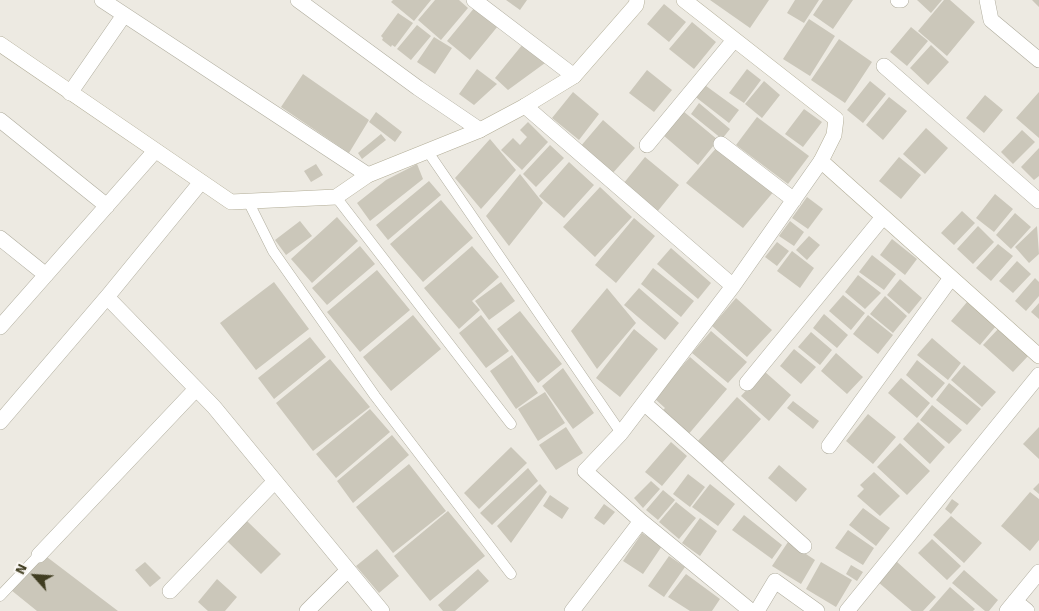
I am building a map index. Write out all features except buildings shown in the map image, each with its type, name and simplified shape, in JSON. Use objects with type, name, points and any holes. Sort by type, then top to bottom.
[{"type":"street","points":[[102,0],[368,174]]},
{"type":"street","points":[[474,0],[574,76]]},
{"type":"street","points":[[684,0],[836,119],[834,135],[821,161],[733,286],[621,433],[585,471],[641,521],[751,611]]},
{"type":"street","points":[[987,0],[990,20],[1039,60]]},
{"type":"street","points":[[305,2],[418,88],[480,130]]},
{"type":"street","points":[[0,44],[231,202],[336,197],[368,174],[480,130],[525,106],[574,76],[634,2]]},
{"type":"street","points":[[70,93],[124,14]]},
{"type":"street","points":[[647,145],[734,40]]},
{"type":"street","points":[[884,66],[1039,201]]},
{"type":"street","points":[[525,106],[733,286]]},
{"type":"street","points":[[0,120],[107,206]]},
{"type":"street","points":[[721,144],[794,200]]},
{"type":"street","points":[[0,327],[155,151]]},
{"type":"street","points":[[821,161],[1039,356]]},
{"type":"street","points":[[0,422],[201,182]]},
{"type":"street","points":[[747,383],[883,218]]},
{"type":"street","points":[[0,238],[46,275]]},
{"type":"street","points":[[829,446],[951,278]]},
{"type":"street","points":[[107,296],[214,407],[382,611]]},
{"type":"street","points":[[847,611],[1039,375]]},
{"type":"street","points":[[39,555],[196,389]]},
{"type":"street","points":[[644,403],[804,546]]},
{"type":"street","points":[[170,591],[275,481]]},
{"type":"street","points":[[572,611],[641,521]]},
{"type":"street","points":[[307,611],[348,570]]},
{"type":"street","points":[[1027,611],[1011,606],[1039,572]]},
{"type":"street","points":[[757,611],[775,581],[817,611]]},
{"type":"lane","points":[[428,152],[621,433]]},
{"type":"lane","points":[[336,197],[511,424]]},
{"type":"lane","points":[[248,201],[273,252],[375,396],[511,574]]},
{"type":"lane","points":[[0,596],[39,555]]}]
